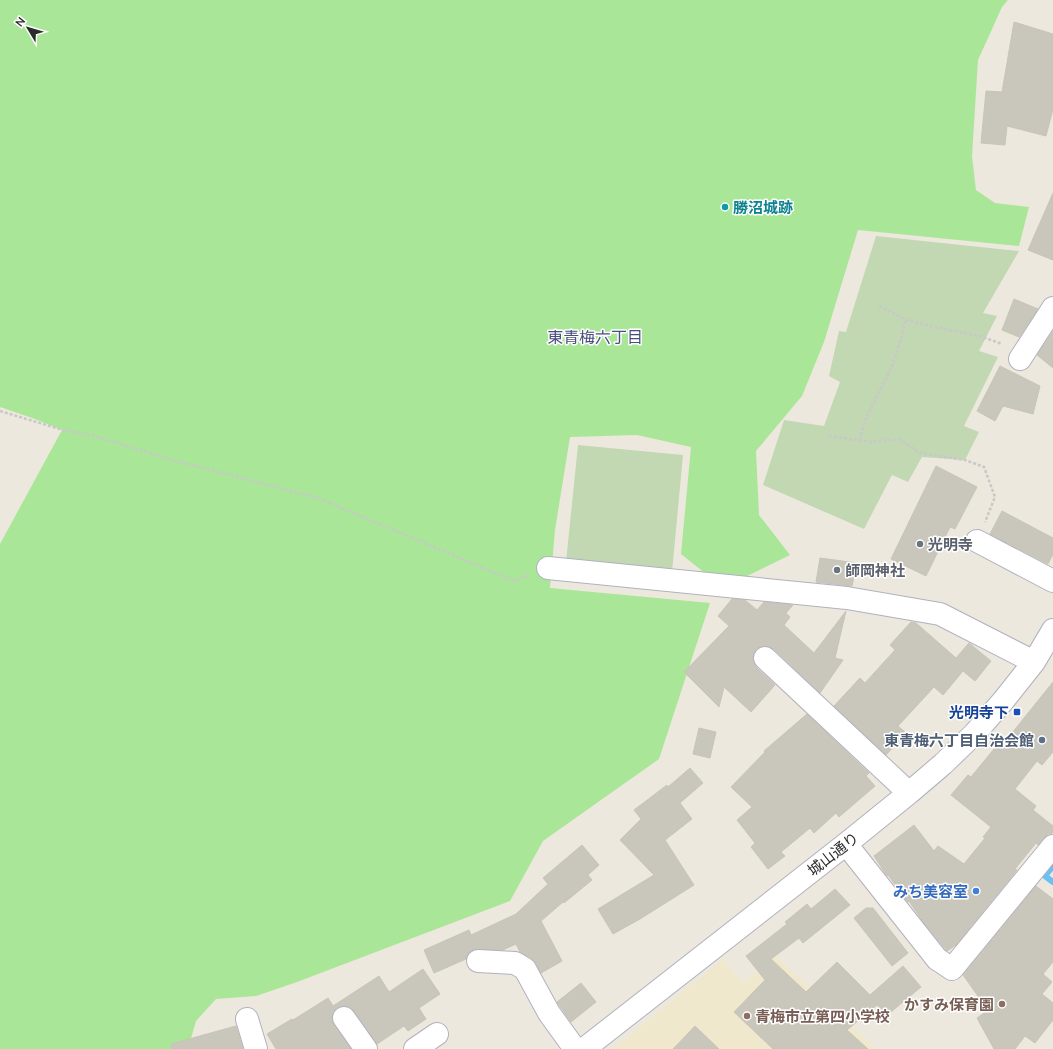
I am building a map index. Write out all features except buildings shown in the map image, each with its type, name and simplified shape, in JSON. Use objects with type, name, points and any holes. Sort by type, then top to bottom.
[{"type":"street","points":[[1020,359],[1053,308]]},
{"type":"street","points":[[976,541],[1053,581]]},
{"type":"street","points":[[548,568],[847,598],[940,614],[1034,662]]},
{"type":"street","name":"城山通り","points":[[584,1049],[846,844],[943,764],[975,733],[1003,701],[1034,662],[1053,630]]},
{"type":"street","points":[[765,658],[909,793]]},
{"type":"street","points":[[846,844],[937,960],[952,969],[1048,858]]},
{"type":"street","points":[[478,961],[515,963],[525,969],[549,1013],[575,1049]]},
{"type":"street","points":[[344,1018],[366,1049]]},
{"type":"street","points":[[247,1019],[256,1049]]},
{"type":"street","points":[[415,1049],[437,1034]]},
{"type":"path","points":[[879,306],[906,320],[980,336],[1002,344]]},
{"type":"path","points":[[860,440],[861,432],[876,396],[887,376],[899,348],[906,320]]},
{"type":"path","points":[[0,411],[62,430],[91,435],[169,459],[318,498],[514,581],[548,568]]},
{"type":"path","points":[[829,436],[871,442],[899,439],[920,453],[965,460],[984,467],[996,496],[976,541]]},
{"type":"shaded area","name":"青梅市立第四小学校","points":[[775,956],[877,1049],[613,1049],[723,959],[743,983]]},
{"type":"green space","points":[[0,0],[1008,0],[1002,7],[978,60],[972,156],[976,190],[995,203],[1029,207],[1019,246],[858,230],[824,342],[802,396],[756,451],[759,515],[790,555],[747,576],[706,574],[681,554],[691,447],[637,435],[570,437],[555,530],[550,588],[710,603],[659,759],[543,841],[510,901],[297,982],[256,996],[216,999],[196,1021],[188,1049],[0,1049],[0,544],[62,430],[0,407]]},
{"type":"green space","points":[[876,236],[1019,251],[983,313],[997,316],[979,351],[998,357],[964,426],[979,432],[965,460],[922,457],[908,482],[892,475],[864,529],[763,485],[784,420],[824,426],[840,382],[829,376],[839,331],[846,332]]},
{"type":"green space","points":[[578,445],[683,455],[672,572],[566,562]]},
{"type":"waterway","points":[[1053,866],[1045,876],[1053,882]]},
{"type":"place","name":"勝沼城跡","points":[[725,207]]},
{"type":"place","name":"光明寺","points":[[920,544]]},
{"type":"place","name":"師岡神社","points":[[837,570]]},
{"type":"place","name":"光明寺下","points":[[1017,712]]},
{"type":"place","name":"東青梅六丁目自治会館","points":[[1042,740]]},
{"type":"place","name":"みち美容室","points":[[976,891]]},
{"type":"place","name":"かすみ保育園","points":[[1002,1004]]},
{"type":"place","name":"青梅市立第四小学校","points":[[747,1016]]},
{"type":"district","name":"東青梅六丁目","points":[[595,337]]}]
